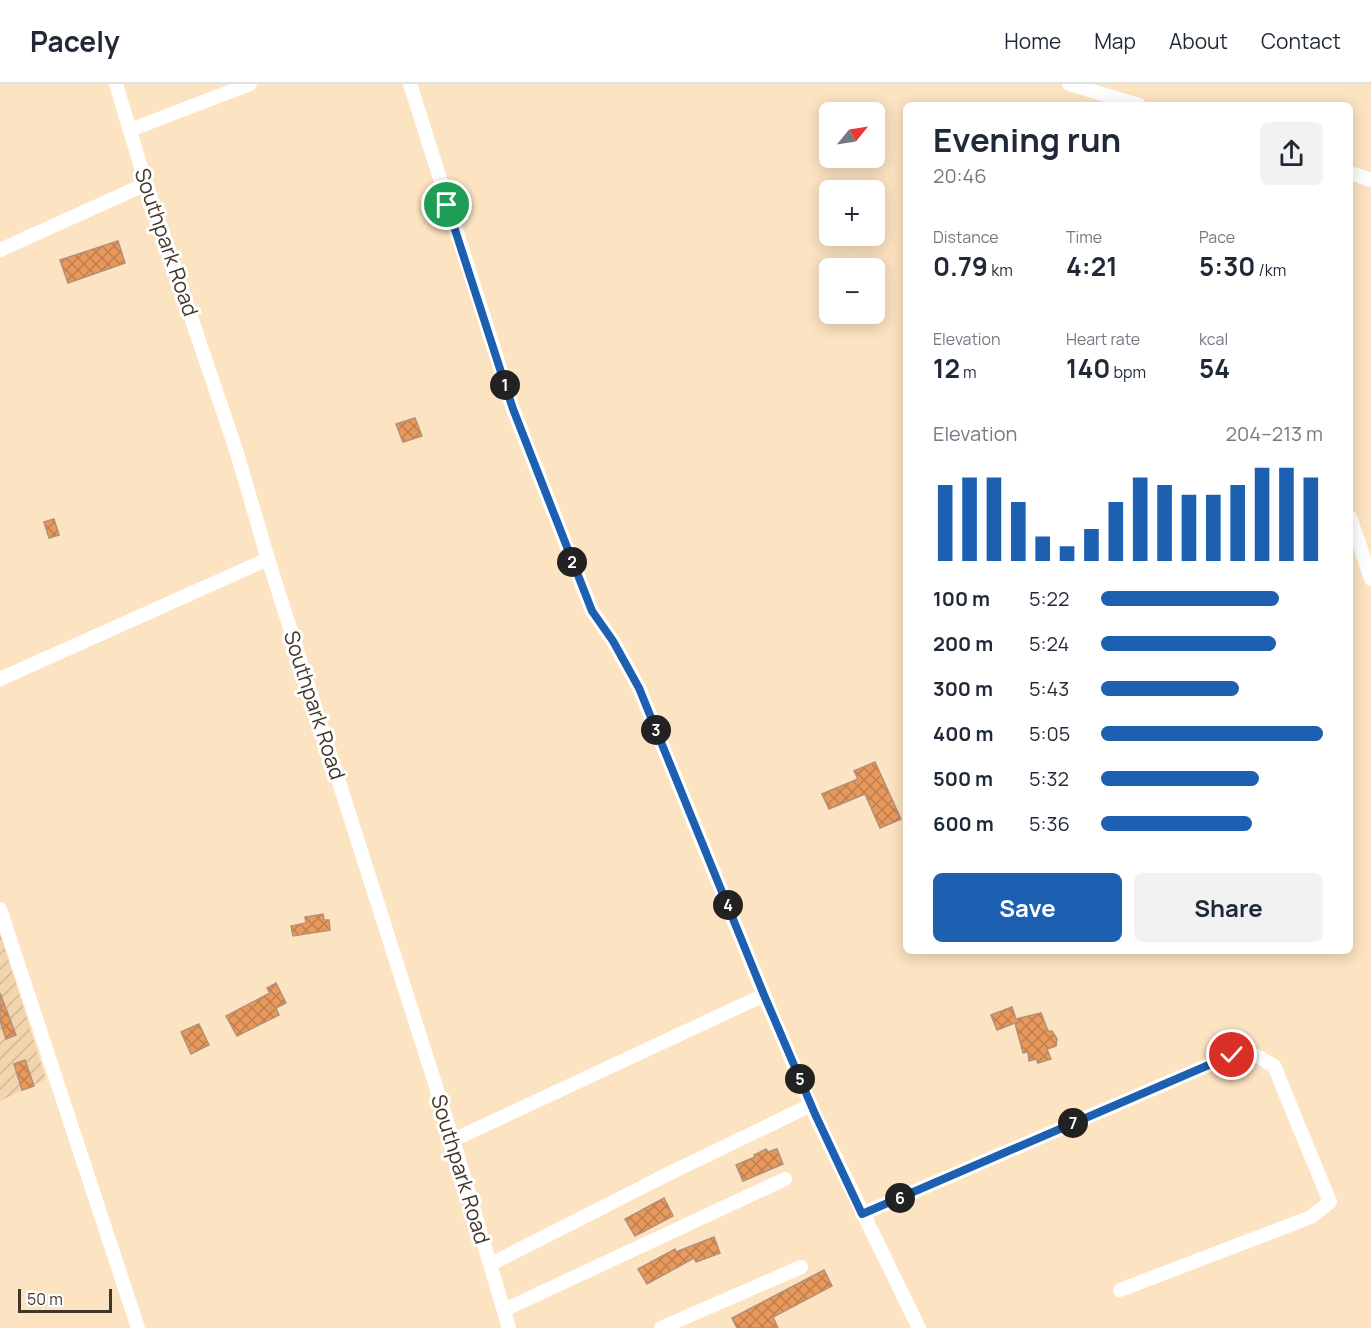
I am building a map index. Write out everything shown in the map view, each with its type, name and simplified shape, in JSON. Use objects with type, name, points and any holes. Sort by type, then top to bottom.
[{"type":"street","name":"Southpark Road","points":[[116,84],[146,184],[217,393],[453,1140],[509,1328]]},
{"type":"street","points":[[130,129],[250,84]]},
{"type":"street","points":[[410,84],[513,409],[592,611],[613,641],[639,688],[811,1105],[919,1328]]},
{"type":"street","points":[[1069,84],[1129,102]]},
{"type":"street","points":[[1353,174],[1371,180]]},
{"type":"street","points":[[0,250],[146,184]]},
{"type":"street","points":[[1353,526],[1371,579]]},
{"type":"street","points":[[0,679],[268,558]]},
{"type":"street","points":[[0,909],[138,1328]]},
{"type":"street","points":[[453,1140],[764,995]]},
{"type":"street","points":[[862,1214],[1232,1055],[1257,1056],[1274,1066],[1330,1202],[1311,1217],[1120,1290]]},
{"type":"street","points":[[491,1264],[670,1173],[811,1105]]},
{"type":"street","points":[[504,1310],[785,1179]]},
{"type":"street","points":[[662,1328],[801,1267]]},
{"type":"shaded area","points":[[0,933],[46,1079],[0,1101]]},
{"type":"building","points":[[118,241],[125,263],[68,283],[60,260]]},
{"type":"building","points":[[415,418],[422,436],[403,442],[396,424]]},
{"type":"building","points":[[54,519],[59,535],[49,538],[44,522]]},
{"type":"building","points":[[875,762],[901,819],[880,828],[865,794],[829,809],[822,794],[858,779],[854,771]]},
{"type":"building","points":[[323,914],[324,920],[329,920],[330,930],[293,936],[291,926],[306,923],[305,917]]},
{"type":"building","points":[[276,983],[286,1003],[276,1008],[279,1015],[237,1036],[226,1016],[270,993],[267,988]]},
{"type":"building","points":[[0,993],[16,1035],[6,1039],[0,1021]]},
{"type":"building","points":[[1012,1007],[1016,1019],[1041,1013],[1048,1031],[1052,1031],[1057,1039],[1056,1046],[1047,1049],[1051,1059],[1038,1063],[1036,1059],[1029,1061],[1028,1052],[1023,1053],[1015,1023],[997,1030],[991,1015]]},
{"type":"building","points":[[199,1024],[209,1045],[191,1054],[181,1032]]},
{"type":"building","points":[[25,1060],[34,1086],[22,1090],[14,1064]]},
{"type":"building","points":[[766,1149],[768,1152],[777,1149],[783,1164],[743,1181],[736,1165],[755,1157],[754,1155]]},
{"type":"building","points":[[664,1198],[673,1216],[635,1236],[625,1219]]},
{"type":"building","points":[[714,1237],[720,1253],[696,1262],[694,1258],[647,1284],[638,1269],[675,1249],[676,1252]]},
{"type":"building","points":[[824,1270],[832,1286],[773,1317],[778,1328],[737,1328],[732,1318]]},
{"type":"route","points":[[447,205],[513,409],[592,611],[613,641],[639,688],[764,995],[815,1114],[862,1214],[1232,1055]]}]
